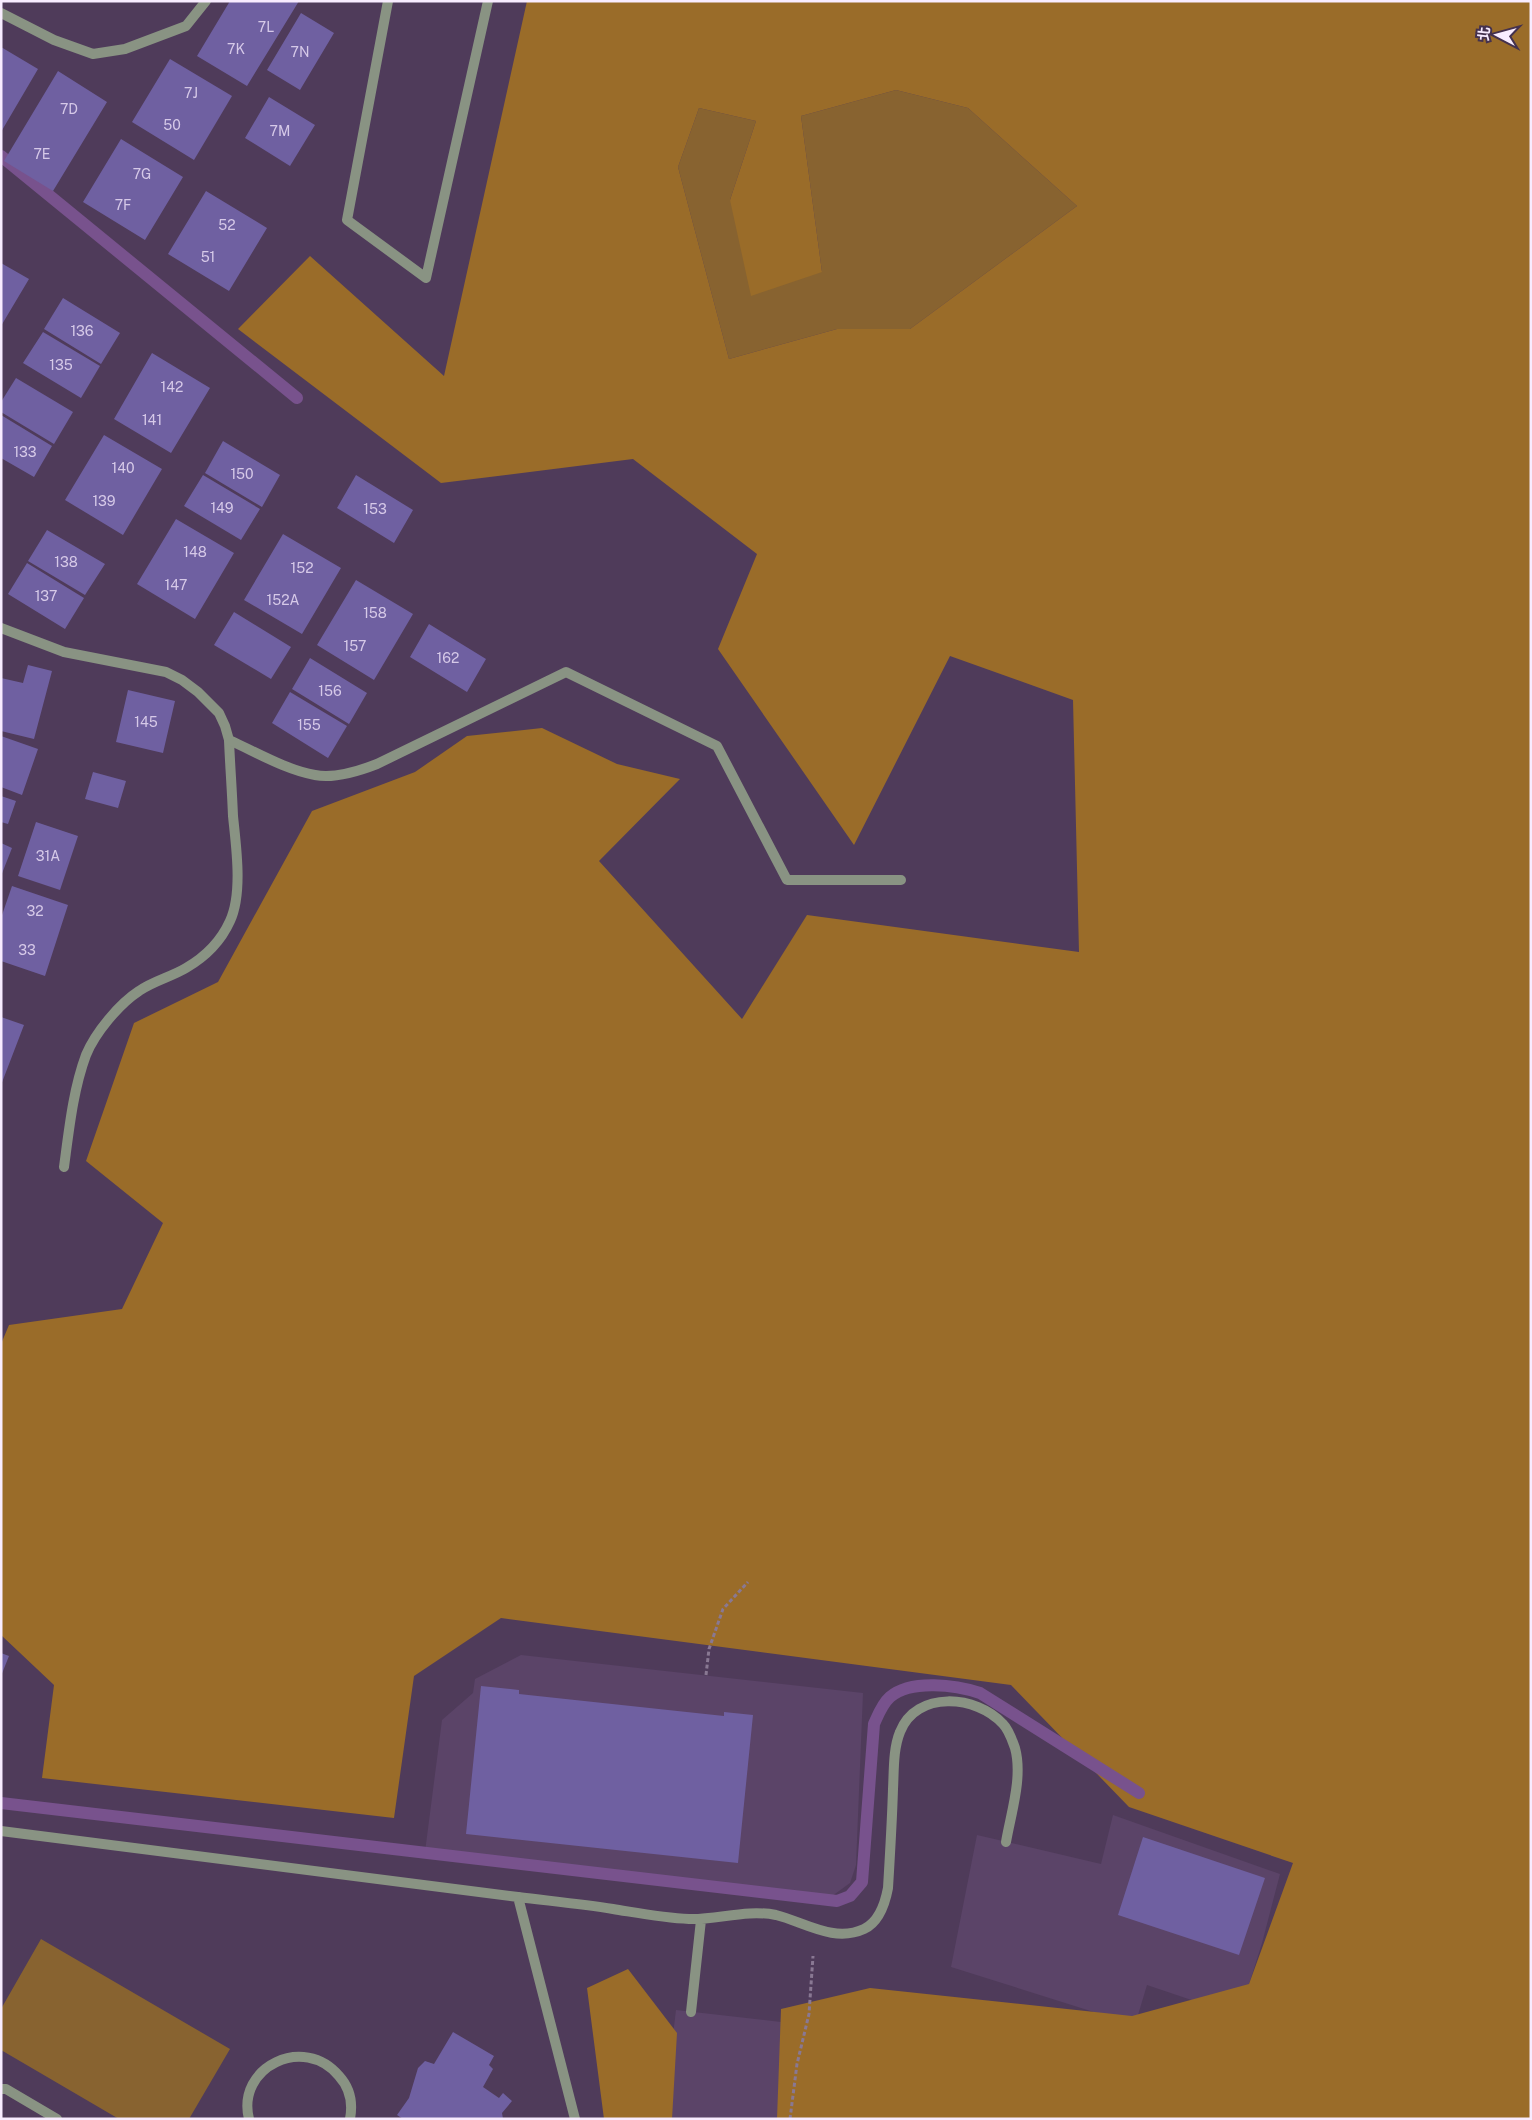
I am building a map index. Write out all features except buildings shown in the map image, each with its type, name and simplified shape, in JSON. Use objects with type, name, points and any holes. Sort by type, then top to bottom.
[{"type":"street","points":[[1,13],[54,40],[93,54],[125,49],[186,26],[206,1]]},
{"type":"street","points":[[388,1],[348,220],[426,278],[488,1]]},
{"type":"street","points":[[1,628],[64,652],[166,672],[182,680],[198,692],[219,713],[229,740],[237,863],[231,920],[220,939],[206,953],[186,968],[138,991],[118,1008],[102,1028],[86,1054],[69,1130],[64,1167]]},
{"type":"street","points":[[229,740],[285,765],[317,776],[329,776],[359,770],[466,722],[566,672],[717,746],[787,880],[901,880]]},
{"type":"street","points":[[1,1831],[678,1918],[701,1920],[730,1914],[773,1915],[803,1923],[819,1931],[832,1933],[854,1932],[871,1924],[880,1913],[888,1888],[895,1758],[900,1732],[915,1712],[925,1706],[936,1702],[961,1702],[974,1705],[1004,1725],[1015,1750],[1017,1781],[1006,1842]]},
{"type":"street","points":[[518,1897],[575,2119]]},
{"type":"street","points":[[691,2012],[701,1920]]},
{"type":"street","points":[[249,2119],[247,2110],[252,2086],[266,2068],[286,2057],[310,2056],[332,2066],[346,2084],[352,2107],[350,2119]]},
{"type":"street","points":[[1,2089],[6,2089],[58,2119]]},
{"type":"path","points":[[706,1676],[709,1649],[723,1609],[748,1582]]},
{"type":"path","points":[[790,2119],[797,2064],[809,2014],[815,1929]]},
{"type":"shaded area","points":[[527,1],[1531,1],[1531,2119],[777,2119],[781,2009],[870,1988],[1132,2016],[1249,1984],[1293,1863],[1129,1807],[1011,1685],[501,1618],[414,1676],[394,1818],[42,1778],[54,1685],[1,1635],[1,1344],[9,1325],[122,1309],[163,1223],[86,1161],[134,1023],[218,982],[312,811],[415,772],[467,736],[542,728],[617,764],[680,779],[599,861],[742,1019],[807,915],[1079,952],[1073,700],[950,656],[854,845],[718,649],[757,554],[633,459],[441,483],[238,329],[310,256],[444,376]],"holes":[[[896,90],[968,108],[1077,206],[910,329],[837,329],[729,359],[678,167],[699,108],[756,121],[730,200],[751,296],[822,272],[801,116]]]},
{"type":"shaded area","points":[[896,90],[968,108],[1077,206],[910,329],[837,329],[729,359],[678,167],[699,108],[756,121],[730,200],[822,272],[801,116]]},
{"type":"shaded area","points":[[521,1655],[863,1693],[856,1865],[850,1883],[828,1899],[425,1852],[442,1720],[473,1693],[475,1679]]},
{"type":"shaded area","points":[[1113,1815],[1280,1874],[1262,1943],[1239,2016],[1147,1985],[1135,2025],[951,1967],[977,1835],[1101,1864]]},
{"type":"shaded area","points":[[41,1939],[230,2049],[189,2119],[119,2119],[1,2050],[1,2009]]},
{"type":"shaded area","points":[[628,1969],[677,2033],[672,2119],[604,2119],[587,1988]]},
{"type":"shaded area","points":[[676,2010],[798,2024],[788,2119],[663,2119]]},
{"type":"waterway","points":[[1,156],[297,398]]},
{"type":"waterway","points":[[1,1803],[837,1901],[850,1896],[862,1882],[874,1724],[877,1717],[887,1700],[899,1691],[934,1685],[980,1693],[1139,1793]]}]
